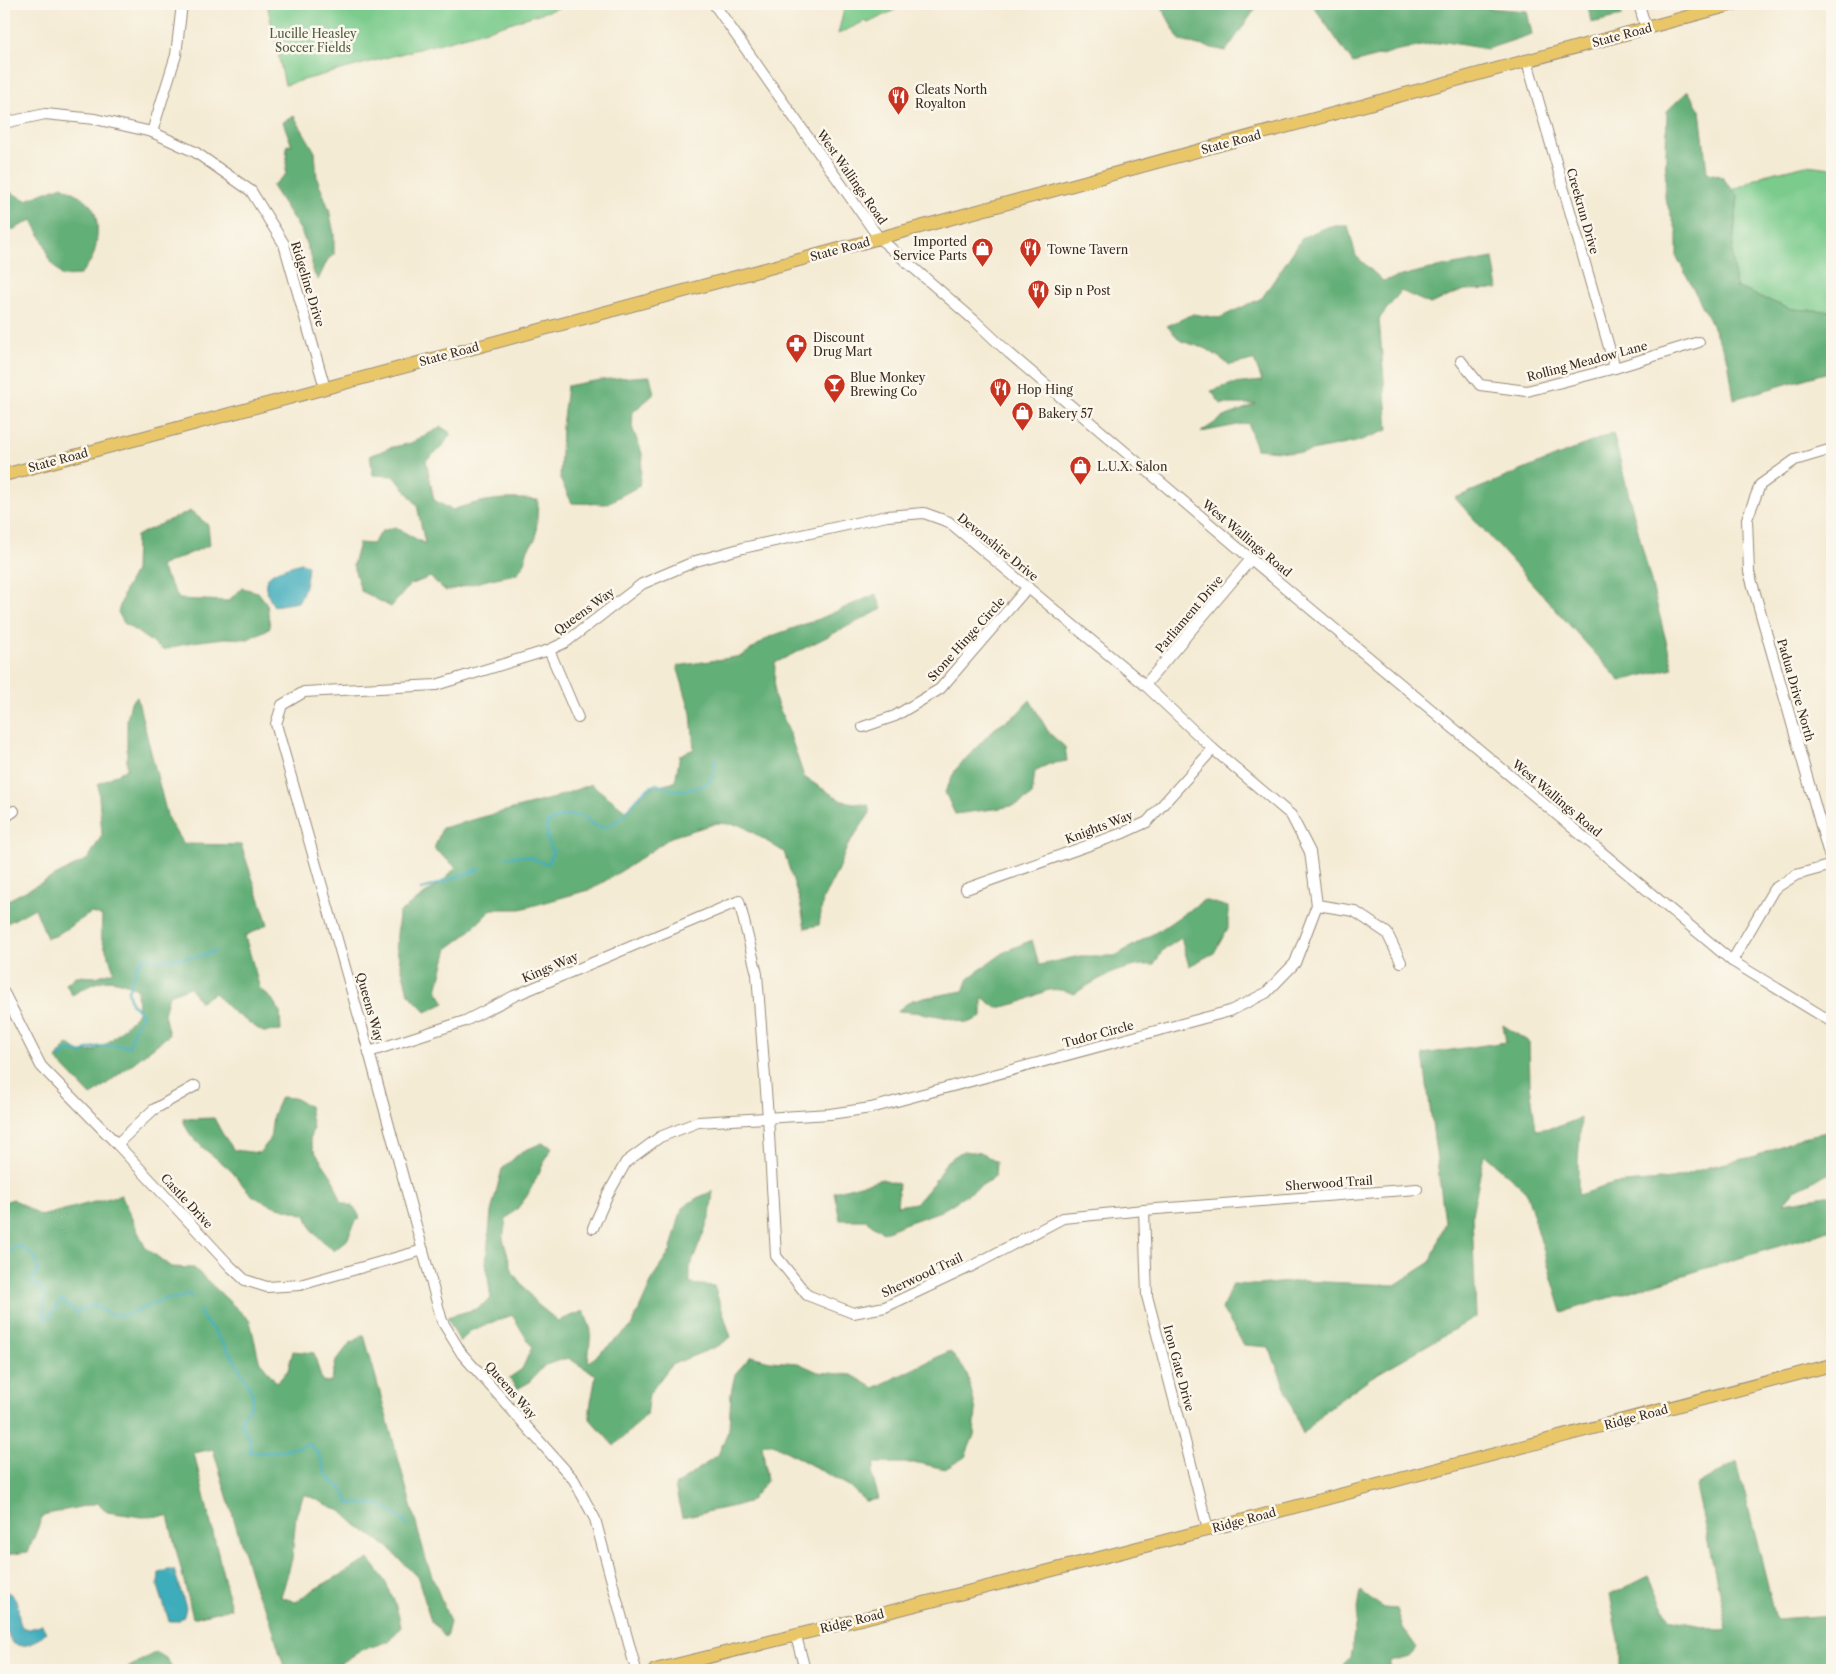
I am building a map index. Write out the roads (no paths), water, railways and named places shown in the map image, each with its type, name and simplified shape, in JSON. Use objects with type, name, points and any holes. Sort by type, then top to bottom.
[{"type":"main road","name":"State Road","points":[[4,475],[1734,4]]},
{"type":"main road","name":"Ridge Road","points":[[655,1670],[796,1636],[1832,1365]]},
{"type":"street","points":[[152,132],[176,55],[182,4]]},
{"type":"street","name":"West Wallings Road","points":[[714,4],[879,238],[1009,353],[1732,961],[1832,1022]]},
{"type":"street","points":[[1639,4],[1646,29]]},
{"type":"street","name":"Creekrun Drive","points":[[1527,61],[1615,368]]},
{"type":"street","points":[[4,111],[5,122]]},
{"type":"street","name":"Ridgeline Drive","points":[[5,122],[45,114],[95,118],[152,132],[196,152],[251,191],[284,244],[325,388]]},
{"type":"street","name":"Rolling Meadow Lane","points":[[1461,361],[1480,385],[1527,392],[1615,368],[1699,342]]},
{"type":"street","name":"Padua Drive North","points":[[1832,449],[1796,460],[1760,485],[1747,519],[1750,572],[1832,865]]},
{"type":"street","name":"Devonshire Drive","points":[[662,576],[696,561],[743,548],[887,516],[924,513],[949,522],[1145,685]]},
{"type":"street","name":"Parliament Drive","points":[[1145,685],[1251,558]]},
{"type":"street","name":"Queens Way","points":[[636,1670],[595,1520],[574,1480],[462,1354],[442,1321],[369,1052],[276,724],[282,705],[304,692],[436,685],[549,650],[566,642],[642,584],[662,576]]},
{"type":"street","name":"Stone Hinge Circle","points":[[863,728],[895,716],[940,688],[1028,587]]},
{"type":"street","points":[[549,650],[578,718]]},
{"type":"street","name":"Tudor Circle","points":[[593,1228],[607,1196],[626,1162],[660,1137],[698,1122],[830,1114],[871,1108],[1230,1011],[1266,993],[1295,962],[1317,906],[1310,852],[1291,815],[1213,749],[1145,685]]},
{"type":"street","name":"Knights Way","points":[[966,889],[1123,833],[1147,822],[1213,749]]},
{"type":"street","points":[[4,818],[14,811]]},
{"type":"street","points":[[1732,961],[1774,889],[1796,875],[1832,865]]},
{"type":"street","name":"Kings Way","points":[[369,1052],[465,1021],[514,996],[739,901]]},
{"type":"street","name":"Sherwood Trail","points":[[739,901],[757,974],[776,1256],[807,1295],[853,1314],[885,1308],[972,1266],[1063,1218],[1417,1188]]},
{"type":"street","points":[[1317,906],[1354,911],[1387,934],[1401,962]]},
{"type":"street","name":"Castle Drive","points":[[4,992],[41,1066],[118,1144],[245,1280],[267,1287],[300,1285],[423,1250]]},
{"type":"street","points":[[118,1144],[153,1110],[195,1086]]},
{"type":"street","name":"Iron Gate Drive","points":[[1144,1210],[1147,1296],[1208,1529]]},
{"type":"street","points":[[796,1636],[805,1670]]},
{"type":"water","points":[[301,563],[308,565],[305,584],[298,602],[274,606],[268,595],[266,580],[275,572]]},
{"type":"water","points":[[174,1570],[186,1607],[184,1616],[178,1621],[169,1621],[158,1586],[159,1573]]},
{"type":"water","points":[[8,1592],[16,1600],[22,1627],[29,1629],[42,1625],[46,1632],[30,1644],[21,1646],[12,1643],[4,1623],[4,1594]]},
{"type":"waterway","points":[[506,857],[526,856],[548,863],[553,852],[547,838],[547,824],[551,821],[560,817],[574,815],[583,817],[597,826],[612,825],[642,793],[657,784],[671,789],[685,790],[699,787],[712,780],[716,759]]},
{"type":"waterway","points":[[421,890],[479,869]]},
{"type":"waterway","points":[[60,1058],[71,1050],[82,1053],[99,1046],[129,1046],[141,1013],[131,1003],[128,990],[138,965],[147,955],[152,961],[200,956],[215,951]]},
{"type":"waterway","points":[[4,1255],[14,1247],[21,1247],[35,1257],[38,1271],[31,1284],[38,1285],[45,1295],[44,1318],[49,1317],[61,1300],[77,1313],[94,1305],[108,1313],[122,1315],[137,1311],[164,1299],[177,1298],[187,1294],[191,1297]]},
{"type":"waterway","points":[[199,1310],[205,1321],[232,1356],[253,1396],[251,1406],[242,1418],[242,1426],[250,1438],[250,1452],[280,1451],[309,1444],[319,1456],[327,1475],[344,1492],[348,1503],[381,1505],[392,1511],[408,1525]]},
{"type":"place","name":"Cleats North Royalton","points":[[899,115]]},
{"type":"place","name":"Imported Service Parts","points":[[983,267]]},
{"type":"place","name":"Towne Tavern","points":[[1031,268]]},
{"type":"place","name":"Sip n Post","points":[[1038,309]]},
{"type":"place","name":"Discount Drug Mart","points":[[797,363]]},
{"type":"place","name":"Blue Monkey Brewing Co","points":[[834,403]]},
{"type":"place","name":"Hop Hing","points":[[1001,408]]},
{"type":"place","name":"Bakery 57","points":[[1022,432]]},
{"type":"place","name":"L.U.X. Salon","points":[[1081,485]]},
{"type":"park label","name":"Lucille Heasley Soccer Fields","points":[[313,40]]}]
